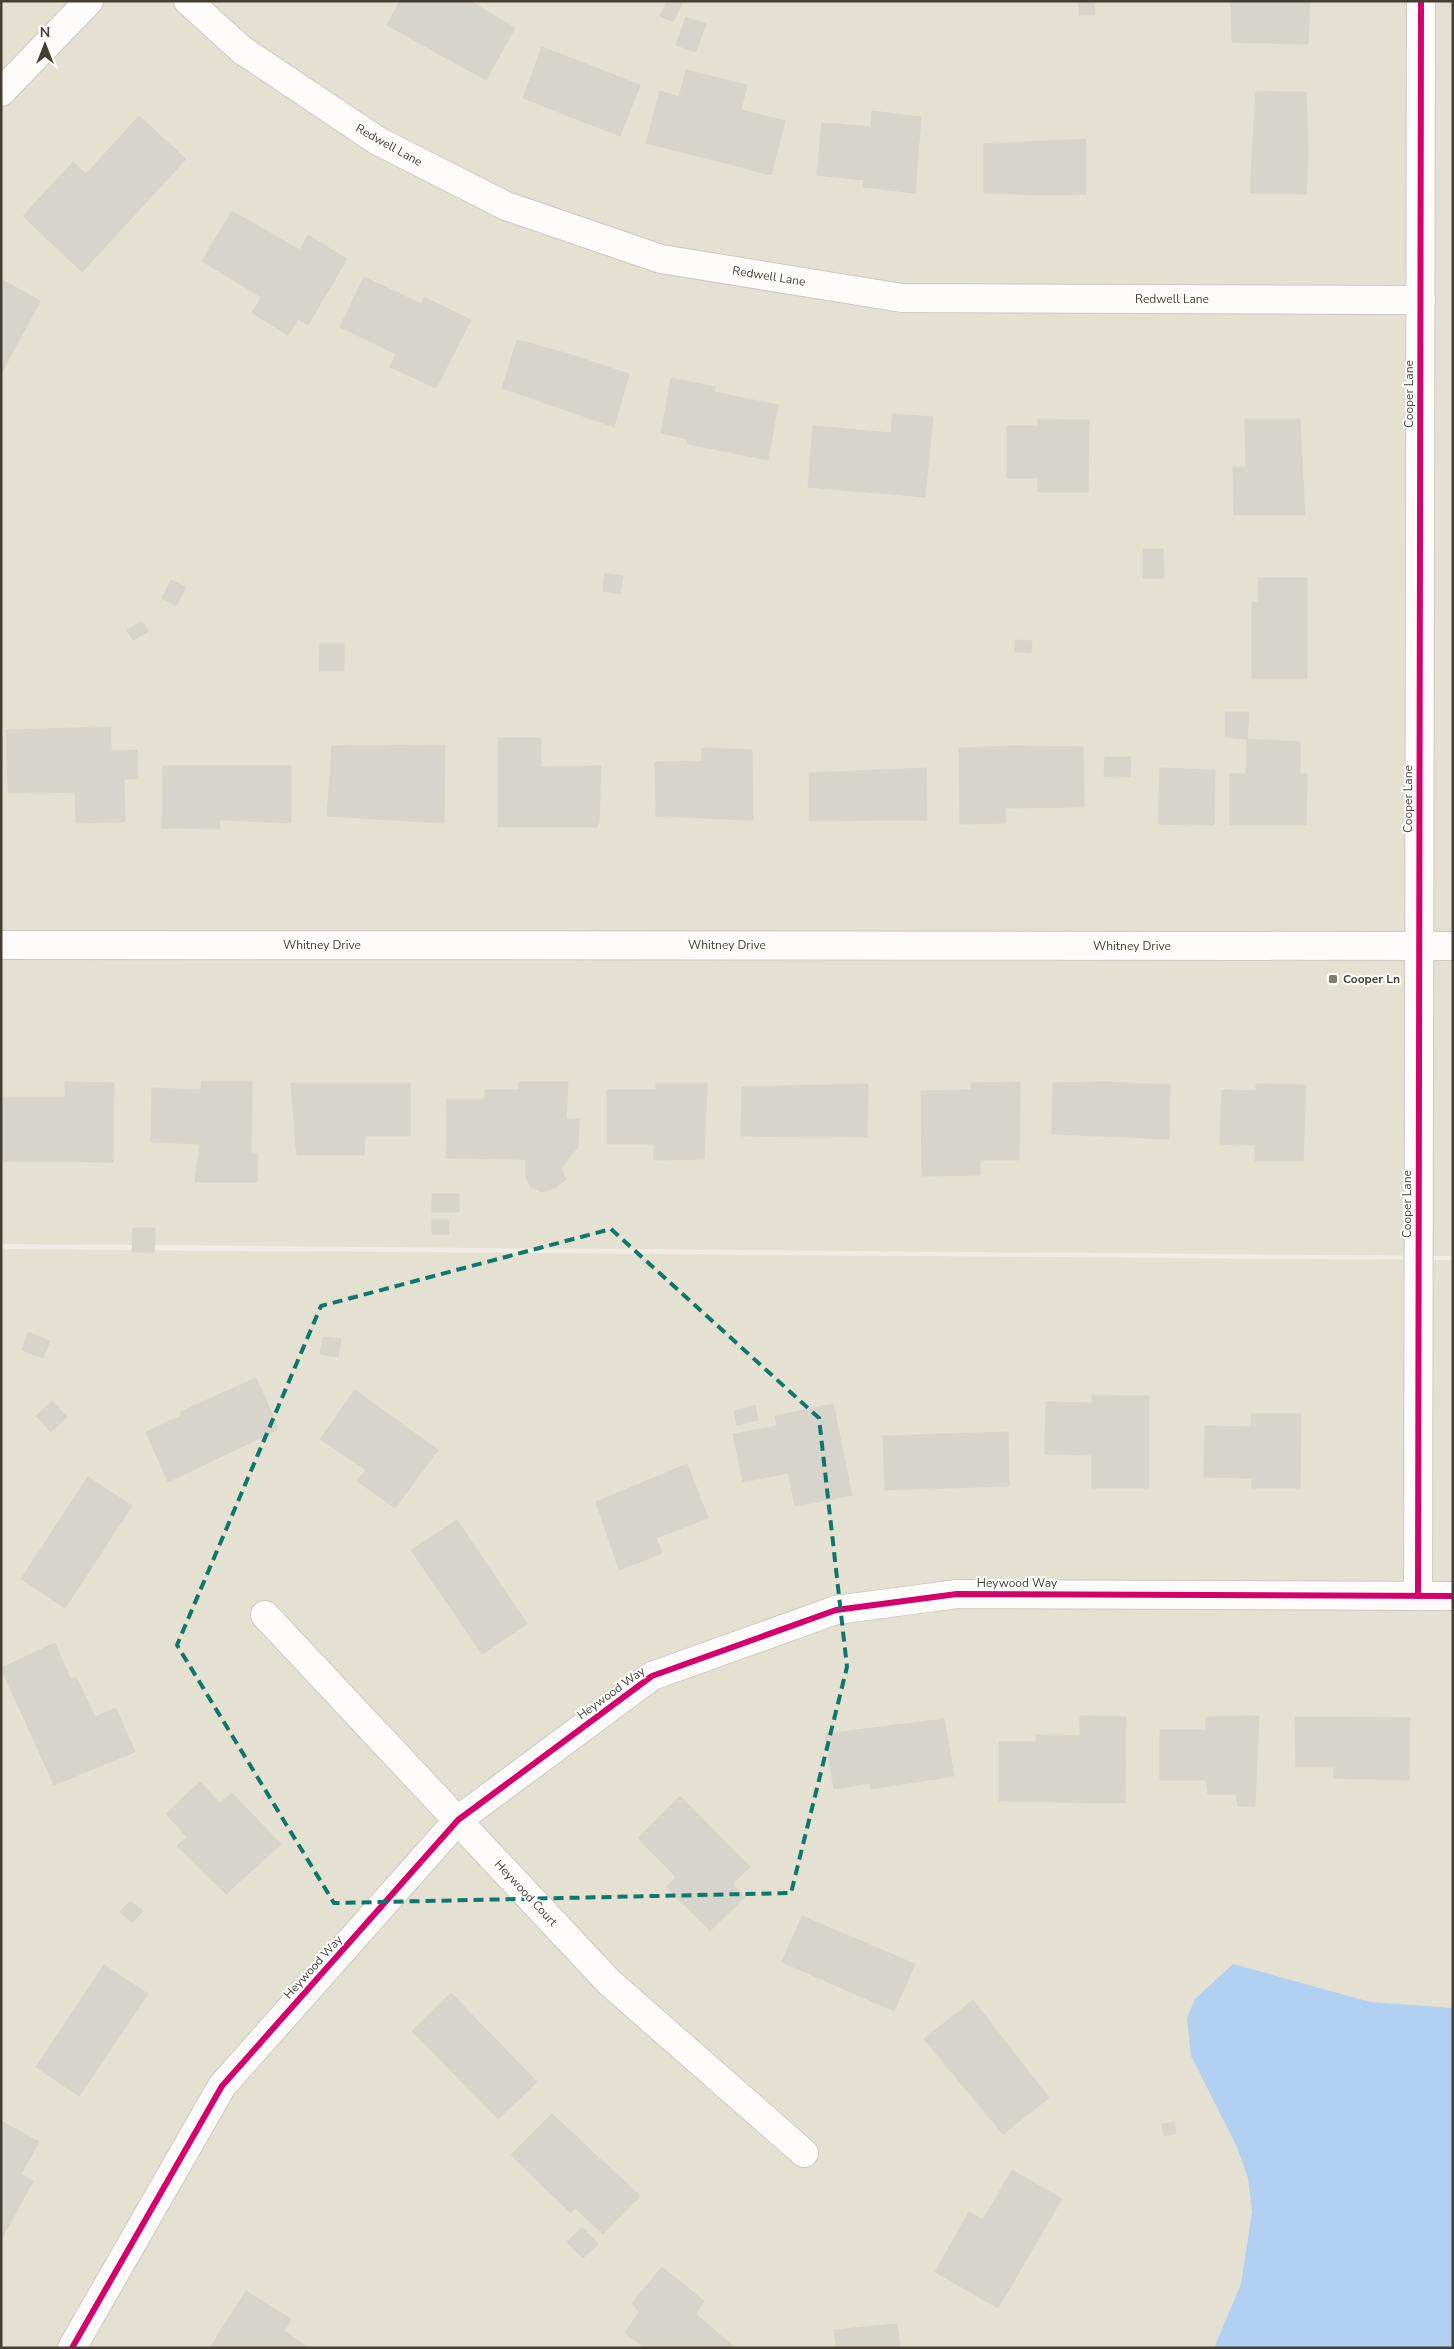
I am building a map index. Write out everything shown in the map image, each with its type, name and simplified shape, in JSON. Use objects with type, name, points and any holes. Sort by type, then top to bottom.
[{"type":"street","points":[[1,92],[89,1]]},
{"type":"street","name":"Redwell Lane","points":[[188,1],[242,50],[378,141],[506,206],[660,258],[902,298],[1421,300]]},
{"type":"street","name":"Cooper Lane","points":[[1418,1596],[1421,1]]},
{"type":"street","name":"Whitney Drive","points":[[1,945],[1453,946]]},
{"type":"street","name":"Heywood Way","points":[[72,2348],[222,2086],[458,1820],[652,1676],[836,1610],[957,1594],[1453,1596]]},
{"type":"street","name":"Heywood Court","points":[[265,1615],[609,1982],[804,2153]]},
{"type":"highlighted area","points":[[611,1229],[819,1418],[847,1667],[791,1893],[334,1903],[177,1645],[321,1306]]},
{"type":"shaded area","points":[[1,1],[1453,1],[1453,1256],[1,1244]]},
{"type":"shaded area","points":[[1,1249],[1453,1260],[1453,2348],[1,2348]]},
{"type":"water","points":[[1233,1964],[1370,2002],[1453,2008],[1453,2348],[1214,2348],[1241,2284],[1252,2212],[1248,2178],[1237,2147],[1191,2056],[1187,2018],[1195,1999]]},
{"type":"building","points":[[400,1],[470,1],[515,28],[486,80],[387,25]]},
{"type":"building","points":[[667,1],[682,3],[673,22],[660,16]]},
{"type":"building","points":[[1079,1],[1094,1],[1095,15],[1079,15]]},
{"type":"building","points":[[1231,1],[1310,1],[1308,44],[1232,42]]},
{"type":"building","points":[[686,17],[706,24],[696,52],[676,45]]},
{"type":"building","points":[[542,47],[640,85],[620,136],[523,98]]},
{"type":"building","points":[[686,70],[747,85],[741,110],[785,121],[771,175],[646,143],[660,91],[679,97]]},
{"type":"building","points":[[1256,91],[1306,92],[1308,155],[1306,194],[1250,193]]},
{"type":"building","points":[[872,111],[921,117],[915,193],[863,187],[864,180],[817,175],[822,123],[871,127]]},
{"type":"building","points":[[139,116],[186,159],[82,272],[23,216],[73,162],[86,174]]},
{"type":"building","points":[[1086,139],[1086,194],[984,193],[984,144]]},
{"type":"building","points":[[232,211],[300,250],[308,235],[347,259],[308,325],[298,319],[288,335],[252,313],[261,297],[202,261]]},
{"type":"building","points":[[364,277],[421,304],[424,297],[471,320],[436,388],[390,367],[396,354],[340,327]]},
{"type":"building","points":[[1,279],[40,301],[1,374]]},
{"type":"building","points":[[517,340],[569,354],[629,374],[614,427],[502,388]]},
{"type":"building","points":[[671,378],[716,387],[714,392],[778,405],[768,460],[688,444],[687,439],[661,433]]},
{"type":"building","points":[[893,414],[933,417],[925,497],[808,487],[813,426],[891,433]]},
{"type":"building","points":[[1038,419],[1089,420],[1088,492],[1038,492],[1038,478],[1007,478],[1007,426],[1038,426]]},
{"type":"building","points":[[1245,419],[1300,419],[1305,515],[1234,515],[1233,467],[1246,467]]},
{"type":"building","points":[[1143,549],[1163,549],[1164,578],[1143,578]]},
{"type":"building","points":[[605,573],[623,576],[620,594],[603,591]]},
{"type":"building","points":[[1258,578],[1307,578],[1307,679],[1252,679],[1252,602],[1258,602]]},
{"type":"building","points":[[171,580],[186,587],[176,606],[162,598]]},
{"type":"building","points":[[142,621],[149,631],[133,640],[127,630]]},
{"type":"building","points":[[1015,640],[1032,641],[1031,653],[1015,652]]},
{"type":"building","points":[[320,643],[344,643],[344,671],[319,671]]},
{"type":"building","points":[[1225,712],[1249,712],[1247,739],[1225,737]]},
{"type":"building","points":[[111,727],[111,751],[137,750],[138,779],[124,779],[125,822],[76,823],[75,792],[8,793],[6,730]]},
{"type":"building","points":[[498,738],[541,738],[541,767],[601,766],[599,822],[597,827],[498,827]]},
{"type":"building","points":[[1247,739],[1300,742],[1300,774],[1307,774],[1306,825],[1230,825],[1230,774],[1246,774]]},
{"type":"building","points":[[445,745],[444,823],[327,816],[332,746]]},
{"type":"building","points":[[1016,746],[1083,747],[1084,807],[1005,808],[1006,823],[960,824],[959,748]]},
{"type":"building","points":[[702,748],[752,750],[753,820],[656,816],[655,762],[702,761]]},
{"type":"building","points":[[1105,757],[1131,757],[1130,777],[1104,776]]},
{"type":"building","points":[[163,766],[291,766],[291,823],[219,820],[220,829],[162,828]]},
{"type":"building","points":[[926,768],[927,820],[809,821],[809,773]]},
{"type":"building","points":[[1160,768],[1215,770],[1214,825],[1158,824]]},
{"type":"building","points":[[202,1081],[252,1081],[251,1153],[258,1153],[257,1182],[195,1182],[200,1144],[151,1142],[152,1088],[201,1090]]},
{"type":"building","points":[[65,1082],[114,1083],[113,1162],[1,1161],[1,1097],[65,1097]]},
{"type":"building","points":[[519,1082],[568,1082],[564,1160],[446,1158],[447,1099],[485,1099],[485,1090],[519,1090]]},
{"type":"building","points":[[1020,1082],[1019,1160],[980,1160],[980,1175],[922,1176],[921,1091],[971,1090],[971,1083]]},
{"type":"building","points":[[1105,1082],[1170,1085],[1169,1139],[1052,1134],[1053,1083]]},
{"type":"building","points":[[291,1083],[410,1083],[410,1136],[314,1136],[314,1147],[296,1147]]},
{"type":"building","points":[[656,1083],[707,1083],[704,1159],[654,1160],[654,1144],[607,1144],[607,1090],[656,1090]]},
{"type":"building","points":[[868,1084],[867,1137],[741,1136],[742,1087]]},
{"type":"building","points":[[1256,1084],[1306,1085],[1303,1161],[1255,1161],[1255,1145],[1220,1144],[1222,1090],[1256,1091]]},
{"type":"building","points":[[565,1119],[579,1119],[578,1147],[561,1168],[566,1179],[555,1188],[542,1192],[531,1187],[526,1178],[526,1159],[564,1160]]},
{"type":"building","points":[[314,1136],[365,1136],[364,1155],[297,1155],[296,1147],[314,1147]]},
{"type":"building","points":[[432,1194],[459,1194],[459,1212],[432,1212]]},
{"type":"building","points":[[432,1219],[448,1219],[449,1234],[432,1234]]},
{"type":"building","points":[[133,1228],[155,1228],[154,1253],[132,1252]]},
{"type":"building","points":[[28,1332],[50,1341],[43,1358],[22,1350]]},
{"type":"building","points":[[323,1337],[341,1339],[338,1357],[320,1354]]},
{"type":"building","points":[[256,1378],[279,1429],[168,1482],[146,1432],[181,1416],[180,1412]]},
{"type":"building","points":[[355,1390],[438,1450],[395,1508],[357,1481],[366,1470],[320,1439]]},
{"type":"building","points":[[1092,1395],[1149,1396],[1149,1488],[1092,1488],[1092,1455],[1045,1454],[1046,1402],[1092,1403]]},
{"type":"building","points":[[52,1401],[67,1417],[51,1432],[36,1416]]},
{"type":"building","points":[[833,1404],[852,1495],[795,1506],[788,1473],[743,1482],[733,1434],[777,1426],[775,1416]]},
{"type":"building","points":[[755,1405],[758,1420],[737,1425],[734,1411]]},
{"type":"building","points":[[1251,1414],[1301,1414],[1300,1488],[1252,1488],[1252,1478],[1204,1477],[1205,1426],[1251,1427]]},
{"type":"building","points":[[1008,1432],[1009,1486],[885,1490],[883,1436]]},
{"type":"building","points":[[687,1464],[708,1518],[656,1538],[662,1553],[619,1570],[596,1502]]},
{"type":"building","points":[[88,1477],[132,1506],[65,1608],[21,1579]]},
{"type":"building","points":[[457,1520],[527,1624],[482,1654],[411,1550]]},
{"type":"building","points":[[55,1643],[71,1680],[76,1677],[95,1717],[116,1708],[135,1752],[54,1785],[1,1668]]},
{"type":"building","points":[[1080,1716],[1126,1717],[1125,1803],[999,1801],[999,1742],[1036,1742],[1036,1735],[1080,1736]]},
{"type":"building","points":[[1259,1716],[1255,1806],[1238,1806],[1236,1794],[1208,1794],[1206,1780],[1160,1780],[1160,1730],[1206,1730],[1206,1717]]},
{"type":"building","points":[[1295,1717],[1410,1718],[1409,1780],[1334,1778],[1334,1767],[1296,1767]]},
{"type":"building","points":[[944,1719],[954,1776],[871,1789],[870,1783],[834,1789],[825,1734]]},
{"type":"building","points":[[200,1782],[220,1803],[232,1793],[281,1844],[226,1894],[177,1846],[187,1837],[166,1814]]},
{"type":"building","points":[[680,1796],[750,1867],[732,1884],[745,1897],[710,1931],[666,1887],[676,1877],[638,1838]]},
{"type":"building","points":[[130,1901],[143,1911],[132,1923],[120,1912]]},
{"type":"building","points":[[802,1916],[915,1964],[894,2011],[782,1962]]},
{"type":"building","points":[[104,1965],[148,1994],[79,2096],[36,2067]]},
{"type":"building","points":[[451,1993],[537,2082],[498,2119],[412,2031]]},
{"type":"building","points":[[973,2000],[1049,2098],[1003,2134],[924,2039]]},
{"type":"building","points":[[552,2114],[640,2196],[603,2234],[575,2208],[571,2213],[511,2155]]},
{"type":"building","points":[[1,2121],[39,2142],[21,2174],[33,2181],[2,2238]]},
{"type":"building","points":[[1174,2122],[1176,2133],[1164,2136],[1162,2124]]},
{"type":"building","points":[[1012,2170],[1062,2199],[998,2308],[935,2272],[969,2212],[983,2220]]},
{"type":"building","points":[[582,2227],[598,2244],[583,2258],[567,2242]]},
{"type":"building","points":[[662,2267],[704,2301],[696,2314],[735,2348],[645,2348],[625,2333],[639,2312],[632,2303]]},
{"type":"building","points":[[246,2291],[291,2319],[284,2331],[309,2348],[210,2348]]},
{"type":"building","points":[[897,2324],[900,2348],[836,2348],[834,2330]]},
{"type":"cycle path","points":[[1418,1596],[1421,1]]},
{"type":"cycle path","points":[[72,2348],[222,2086],[458,1820],[652,1676],[836,1610],[957,1594],[1453,1596]]},
{"type":"place","name":"Cooper Ln","points":[[1333,979]]}]
